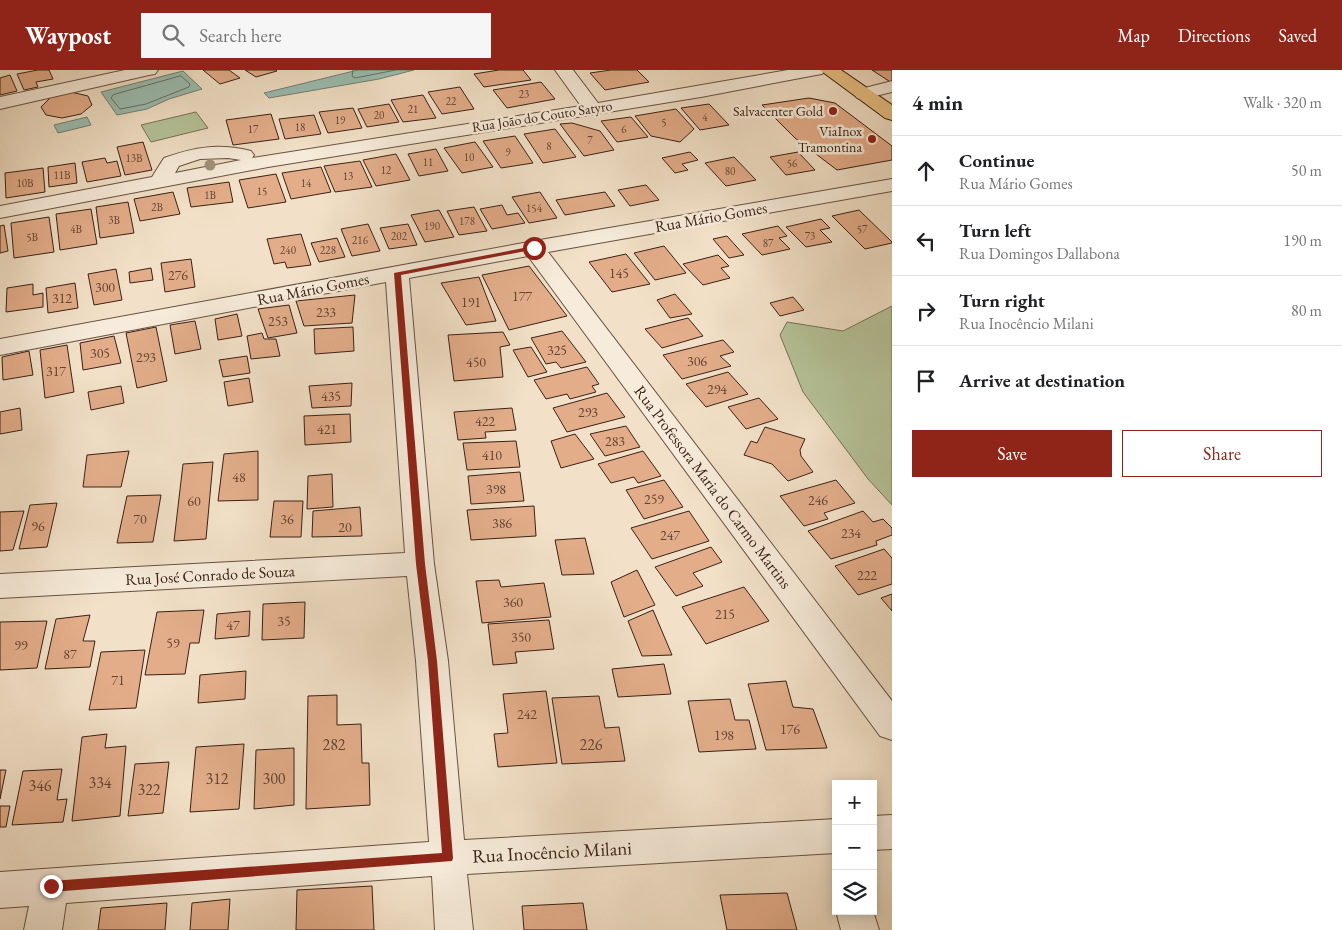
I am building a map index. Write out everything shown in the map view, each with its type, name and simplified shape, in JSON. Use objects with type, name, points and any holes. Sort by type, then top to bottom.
[{"type":"main road","points":[[829,70],[892,114]]},
{"type":"street","points":[[0,103],[149,70]]},
{"type":"street","points":[[564,70],[592,108]]},
{"type":"street","name":"Rua João do Couto Satyro","points":[[0,212],[159,181],[171,162],[198,153],[228,152],[268,161],[700,92],[816,70]]},
{"type":"street","points":[[863,94],[892,86]]},
{"type":"street","name":"Rua Mário Gomes","points":[[0,347],[534,248],[892,185]]},
{"type":"street","name":"Rua Professora Maria do Carmo Martins","points":[[534,248],[892,726]]},
{"type":"street","points":[[397,273],[420,564],[432,661],[454,930]]},
{"type":"street","name":"Rua José Conrado de Souza","points":[[0,586],[420,564]]},
{"type":"street","points":[[877,833],[892,832]]},
{"type":"street","name":"Rua Inocêncio Milani","points":[[0,890],[448,858],[832,842]]},
{"type":"street","points":[[43,930],[51,886]]},
{"type":"street","points":[[855,915],[860,930]]},
{"type":"green space","points":[[196,112],[208,128],[151,142],[141,125]]},
{"type":"green space","points":[[892,306],[892,505],[868,479],[803,392],[780,335],[787,322],[843,331]]},
{"type":"water","points":[[358,70],[414,70],[379,79],[269,98],[264,93]]},
{"type":"water","points":[[183,71],[202,89],[169,99],[147,109],[117,115],[101,92]]},
{"type":"water","points":[[87,117],[91,125],[58,133],[54,125]]},
{"type":"building","points":[[49,70],[53,79],[36,82],[38,87],[24,90],[17,74]]},
{"type":"building","points":[[203,70],[229,70],[240,78],[220,84]]},
{"type":"building","points":[[245,70],[276,70],[277,71],[256,77]]},
{"type":"building","points":[[499,70],[523,70],[531,80],[484,87],[474,74]]},
{"type":"building","points":[[611,70],[637,70],[649,82],[605,90],[590,73]]},
{"type":"building","points":[[872,70],[892,70],[892,83]]},
{"type":"building","points":[[10,75],[17,91],[0,95],[0,78]]},
{"type":"building","points":[[541,82],[555,99],[507,108],[493,90]]},
{"type":"building","points":[[460,87],[474,109],[442,114],[428,92]]},
{"type":"building","points":[[71,92],[88,96],[92,105],[81,114],[62,118],[46,115],[41,107],[51,97]]},
{"type":"building","points":[[423,95],[436,118],[403,122],[391,100]]},
{"type":"building","points":[[809,98],[835,103],[892,146],[892,160],[837,170],[795,138],[762,105]]},
{"type":"building","points":[[389,104],[399,122],[367,127],[358,109]]},
{"type":"building","points":[[709,104],[729,125],[700,130],[681,108]]},
{"type":"building","points":[[353,108],[362,128],[328,133],[319,112]]},
{"type":"building","points":[[676,109],[694,129],[680,142],[651,136],[635,116]]},
{"type":"building","points":[[271,114],[279,139],[233,145],[226,120]]},
{"type":"building","points":[[314,115],[321,134],[285,139],[279,119]]},
{"type":"building","points":[[631,117],[648,137],[617,142],[601,121]]},
{"type":"building","points":[[572,123],[600,131],[614,150],[584,156],[560,124]]},
{"type":"building","points":[[555,129],[576,157],[543,163],[524,134]]},
{"type":"building","points":[[515,136],[533,163],[501,168],[483,141]]},
{"type":"building","points":[[143,142],[152,170],[125,175],[117,147]]},
{"type":"building","points":[[475,142],[493,167],[462,173],[444,148]]},
{"type":"building","points":[[436,149],[448,171],[419,176],[408,154]]},
{"type":"building","points":[[690,152],[698,160],[682,164],[688,170],[675,173],[662,158]]},
{"type":"building","points":[[798,152],[815,170],[786,175],[770,157]]},
{"type":"building","points":[[396,154],[410,180],[376,186],[363,160]]},
{"type":"building","points":[[734,157],[756,180],[726,186],[705,163]]},
{"type":"building","points":[[105,158],[107,163],[117,161],[121,176],[87,182],[82,162]]},
{"type":"building","points":[[360,161],[372,187],[335,192],[324,166]]},
{"type":"building","points":[[75,163],[77,183],[49,187],[48,167]]},
{"type":"building","points":[[321,167],[331,192],[291,199],[282,173]]},
{"type":"building","points":[[43,168],[45,192],[6,198],[5,173]]},
{"type":"building","points":[[276,174],[286,202],[248,208],[239,180]]},
{"type":"building","points":[[229,182],[233,202],[191,207],[187,188]]},
{"type":"building","points":[[646,185],[659,200],[630,206],[618,190]]},
{"type":"building","points":[[173,192],[180,214],[140,221],[134,199]]},
{"type":"building","points":[[540,192],[557,218],[529,223],[512,197]]},
{"type":"building","points":[[605,192],[615,206],[565,215],[556,200]]},
{"type":"building","points":[[128,202],[134,233],[100,238],[96,207]]},
{"type":"building","points":[[502,205],[507,215],[518,213],[525,223],[492,229],[480,209]]},
{"type":"building","points":[[474,207],[487,231],[459,235],[447,211]]},
{"type":"building","points":[[91,209],[97,244],[60,250],[56,214]]},
{"type":"building","points":[[439,210],[454,237],[425,242],[411,215]]},
{"type":"building","points":[[859,210],[892,243],[865,249],[832,216]]},
{"type":"building","points":[[49,217],[54,252],[14,258],[11,223]]},
{"type":"building","points":[[821,219],[830,228],[820,230],[832,242],[806,247],[786,227]]},
{"type":"building","points":[[368,224],[380,251],[352,256],[341,229]]},
{"type":"building","points":[[408,224],[417,245],[389,249],[380,228]]},
{"type":"building","points":[[4,225],[8,251],[0,253],[0,226]]},
{"type":"building","points":[[778,226],[787,236],[779,238],[790,249],[762,255],[742,234]]},
{"type":"building","points":[[301,234],[311,265],[287,268],[285,262],[274,264],[267,239]]},
{"type":"building","points":[[727,236],[744,255],[729,258],[713,239]]},
{"type":"building","points":[[337,238],[345,257],[319,262],[311,243]]},
{"type":"building","points":[[664,246],[686,273],[655,280],[634,253]]},
{"type":"building","points":[[626,254],[650,284],[612,292],[589,262]]},
{"type":"building","points":[[718,255],[729,266],[721,268],[730,278],[703,285],[683,264]]},
{"type":"building","points":[[191,259],[195,287],[165,292],[161,263]]},
{"type":"building","points":[[529,266],[567,316],[509,330],[482,275]]},
{"type":"building","points":[[151,268],[153,280],[130,283],[129,272]]},
{"type":"building","points":[[116,269],[122,300],[94,305],[88,274]]},
{"type":"building","points":[[479,277],[496,321],[466,325],[441,283]]},
{"type":"building","points":[[75,283],[78,308],[48,313],[46,288]]},
{"type":"building","points":[[33,284],[33,295],[43,293],[43,307],[6,312],[7,288]]},
{"type":"building","points":[[675,294],[692,314],[670,318],[657,300]]},
{"type":"building","points":[[355,295],[352,323],[304,326],[296,301]]},
{"type":"building","points":[[793,297],[804,310],[780,316],[770,303]]},
{"type":"building","points":[[289,305],[297,333],[268,338],[258,309]]},
{"type":"building","points":[[237,314],[242,336],[218,340],[215,319]]},
{"type":"building","points":[[688,318],[703,336],[662,348],[645,329]]},
{"type":"building","points":[[195,321],[201,349],[175,354],[170,325]]},
{"type":"building","points":[[156,327],[167,381],[137,388],[126,333]]},
{"type":"building","points":[[353,327],[354,351],[315,354],[314,329]]},
{"type":"building","points":[[562,331],[586,362],[561,368],[556,362],[546,364],[531,338]]},
{"type":"building","points":[[503,332],[510,345],[500,347],[503,377],[454,381],[448,335]]},
{"type":"building","points":[[262,333],[264,339],[276,339],[280,356],[251,359],[247,336]]},
{"type":"building","points":[[114,336],[121,363],[83,370],[80,343]]},
{"type":"building","points":[[723,340],[734,352],[720,356],[731,366],[682,379],[663,355]]},
{"type":"building","points":[[67,345],[74,392],[45,398],[40,350]]},
{"type":"building","points":[[531,347],[547,372],[528,377],[513,350]]},
{"type":"building","points":[[29,351],[33,375],[3,380],[2,357]]},
{"type":"building","points":[[247,356],[250,373],[223,377],[219,360]]},
{"type":"building","points":[[587,367],[599,384],[592,386],[596,392],[570,399],[567,394],[546,399],[534,380]]},
{"type":"building","points":[[728,372],[748,394],[706,407],[686,384]]},
{"type":"building","points":[[249,378],[253,402],[228,406],[224,382]]},
{"type":"building","points":[[352,383],[351,406],[312,408],[309,386]]},
{"type":"building","points":[[121,386],[124,403],[91,410],[88,392]]},
{"type":"building","points":[[607,393],[625,417],[567,432],[553,408]]},
{"type":"building","points":[[759,398],[778,419],[746,429],[728,407]]},
{"type":"building","points":[[20,408],[22,430],[0,434],[0,412]]},
{"type":"building","points":[[512,408],[516,430],[485,432],[486,438],[458,440],[454,412]]},
{"type":"building","points":[[350,414],[351,442],[305,445],[304,416]]},
{"type":"building","points":[[626,426],[640,447],[605,456],[590,434]]},
{"type":"building","points":[[765,427],[805,439],[800,450],[801,456],[813,472],[788,481],[772,464],[744,455],[751,441],[757,443]]},
{"type":"building","points":[[575,434],[594,459],[561,468],[551,441]]},
{"type":"building","points":[[516,441],[520,467],[467,470],[463,443]]},
{"type":"building","points":[[129,451],[121,487],[83,487],[87,455]]},
{"type":"building","points":[[258,451],[258,500],[218,501],[224,454]]},
{"type":"building","points":[[643,451],[661,476],[638,483],[634,477],[611,483],[598,464]]},
{"type":"building","points":[[213,462],[206,539],[174,541],[183,464]]},
{"type":"building","points":[[520,472],[524,501],[471,504],[468,476]]},
{"type":"building","points":[[332,474],[333,507],[307,509],[308,476]]},
{"type":"building","points":[[664,480],[683,507],[644,519],[626,490]]},
{"type":"building","points":[[836,480],[855,503],[824,513],[828,519],[804,526],[780,496]]},
{"type":"building","points":[[161,495],[153,542],[117,543],[127,496]]},
{"type":"building","points":[[274,501],[303,501],[301,537],[270,537]]},
{"type":"building","points":[[57,503],[47,547],[19,549],[30,505]]},
{"type":"building","points":[[534,506],[536,536],[471,540],[467,510]]},
{"type":"building","points":[[360,507],[362,536],[312,537],[313,511]]},
{"type":"building","points":[[24,511],[13,550],[0,551],[0,512]]},
{"type":"building","points":[[689,511],[709,541],[652,559],[631,528]]},
{"type":"building","points":[[863,511],[873,522],[883,519],[892,528],[892,535],[876,541],[877,545],[831,559],[808,531]]},
{"type":"building","points":[[585,538],[594,574],[562,575],[555,540]]},
{"type":"building","points":[[711,547],[722,562],[693,573],[703,586],[676,596],[655,567]]},
{"type":"building","points":[[884,549],[892,558],[892,584],[858,595],[835,566]]},
{"type":"building","points":[[637,570],[655,605],[624,617],[611,582]]},
{"type":"building","points":[[499,580],[501,587],[544,583],[551,617],[482,623],[476,581]]},
{"type":"building","points":[[744,587],[769,621],[706,644],[682,607]]},
{"type":"building","points":[[892,594],[892,611],[881,598]]},
{"type":"building","points":[[305,602],[304,638],[262,640],[263,604]]},
{"type":"building","points":[[204,610],[199,643],[190,643],[185,674],[145,675],[157,612]]},
{"type":"building","points":[[653,610],[672,655],[642,656],[628,621]]},
{"type":"building","points":[[250,611],[249,636],[215,639],[217,614]]},
{"type":"building","points":[[90,615],[83,641],[95,641],[90,667],[45,669],[56,619]]},
{"type":"building","points":[[549,620],[554,649],[515,652],[517,663],[493,665],[488,624]]},
{"type":"building","points":[[47,621],[37,668],[0,670],[0,622]]},
{"type":"building","points":[[145,650],[136,708],[89,710],[101,652]]},
{"type":"building","points":[[664,664],[671,694],[618,697],[612,669]]},
{"type":"building","points":[[246,671],[245,699],[198,703],[200,675]]},
{"type":"building","points":[[786,681],[793,707],[813,709],[827,748],[766,750],[748,684]]},
{"type":"building","points":[[546,691],[557,763],[498,767],[494,734],[508,733],[503,694]]},
{"type":"building","points":[[337,695],[337,725],[361,724],[362,763],[369,763],[370,805],[306,809],[308,696]]},
{"type":"building","points":[[599,696],[605,728],[619,727],[625,761],[562,764],[552,698]]},
{"type":"building","points":[[730,699],[735,720],[749,720],[756,749],[699,752],[688,701]]},
{"type":"building","points":[[107,734],[105,748],[126,746],[120,816],[72,821],[82,737]]},
{"type":"building","points":[[244,744],[239,809],[190,812],[196,747]]},
{"type":"building","points":[[294,748],[294,805],[254,809],[256,750]]},
{"type":"building","points":[[169,762],[163,813],[128,816],[135,764]]},
{"type":"building","points":[[62,769],[57,800],[67,799],[63,822],[12,825],[23,771]]},
{"type":"building","points":[[0,770],[6,770],[0,799]]},
{"type":"building","points":[[0,806],[10,806],[6,827],[0,827]]},
{"type":"building","points":[[372,886],[374,930],[296,930],[297,890]]},
{"type":"building","points":[[787,893],[797,930],[727,930],[720,895]]},
{"type":"building","points":[[230,899],[228,930],[190,930],[192,903]]},
{"type":"building","points":[[167,903],[165,930],[98,930],[101,908]]},
{"type":"building","points":[[583,903],[587,930],[524,930],[522,906]]},
{"type":"place","name":"Salvacenter Gold","points":[[833,111]]},
{"type":"place","name":"ViaInox Tramontina","points":[[872,139]]},
{"type":"route","points":[[51,886],[448,858],[432,661],[420,564],[397,273],[534,248]]}]
